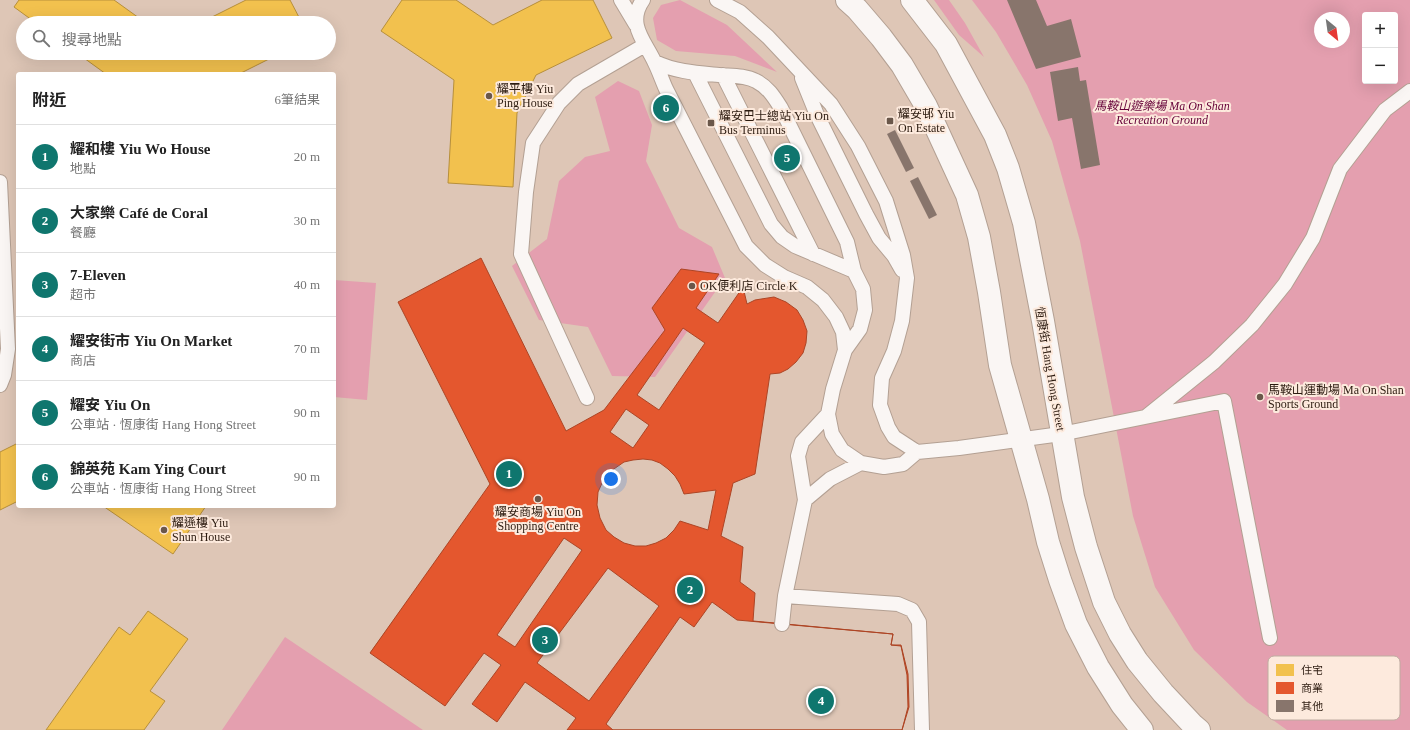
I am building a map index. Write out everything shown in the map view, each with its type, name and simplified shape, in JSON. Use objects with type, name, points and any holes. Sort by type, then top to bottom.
[{"type":"street","points":[[847,0],[857,9],[902,66],[926,106],[966,195],[979,238],[1000,365],[1022,440],[1048,542],[1076,624],[1098,667],[1122,705],[1142,730]]},
{"type":"street","name":"恆康街 Hang Hong Street","points":[[912,0],[946,44],[995,135],[1008,168],[1025,231],[1043,321],[1061,434],[1073,496],[1086,547],[1104,602],[1120,634],[1137,661],[1163,693],[1199,730]]},
{"type":"lane","points":[[621,0],[655,62],[666,89],[746,246],[765,265],[784,277],[807,287],[823,300],[836,317],[843,332],[845,350]]},
{"type":"lane","points":[[636,25],[638,8],[643,0]]},
{"type":"lane","points":[[717,0],[740,12],[768,37],[831,104],[858,146],[886,201],[903,255],[907,278],[902,321],[894,351],[882,378],[880,405],[888,427],[894,437],[917,452]]},
{"type":"lane","points":[[587,398],[521,254],[526,192],[533,142],[559,103],[578,84],[645,45]]},
{"type":"lane","points":[[655,62],[668,68],[695,73],[741,76],[756,81],[771,92],[784,115],[846,242],[854,271],[863,289],[865,310],[860,329],[845,350],[833,389],[828,414],[832,434],[842,450],[861,463],[884,467],[903,464],[917,452],[1061,434],[1224,402],[1270,638]]},
{"type":"lane","points":[[799,70],[817,115],[866,214],[879,238],[894,256],[907,278]]},
{"type":"lane","points":[[695,73],[771,224],[782,236],[795,246],[854,271]]},
{"type":"lane","points":[[723,75],[813,254]]},
{"type":"lane","points":[[1145,417],[1214,362],[1252,325],[1285,284],[1313,238],[1340,170],[1385,110],[1410,91]]},
{"type":"lane","points":[[0,182],[8,349],[4,374],[0,385]]},
{"type":"lane","points":[[782,624],[785,596],[805,500],[798,456],[802,442],[828,414]]},
{"type":"lane","points":[[805,500],[830,479],[861,463]]},
{"type":"lane","points":[[785,596],[898,604],[912,610],[919,622],[922,730]]},
{"type":"green space","points":[[680,0],[727,25],[777,72],[735,56],[676,51],[657,40],[653,18],[661,5]]},
{"type":"green space","points":[[934,0],[949,0],[965,23],[984,57],[959,35]]},
{"type":"green space","name":"馬鞍山運動場 Ma On Shan Sports Ground","points":[[972,0],[1410,0],[1410,730],[1287,730],[1273,720],[1400,720],[1400,656],[1268,656],[1268,717],[1247,702],[1194,650],[1155,587],[1133,516],[1080,241],[1052,141],[1027,85],[996,32]]},
{"type":"green space","points":[[618,81],[639,91],[652,125],[646,161],[679,228],[712,247],[725,278],[655,377],[612,376],[588,327],[539,320],[512,266],[547,239],[559,181],[585,157],[610,151],[595,97]]},
{"type":"green space","points":[[336,280],[376,283],[367,400],[336,397]]},
{"type":"green space","points":[[285,637],[423,730],[222,730]]},
{"type":"building: 住宅","points":[[19,0],[114,0],[136,16],[26,16],[14,7]]},
{"type":"building: 住宅","points":[[246,0],[290,0],[298,16],[214,16]]},
{"type":"building: 住宅","name":"耀平樓 Yiu Ping House","points":[[402,0],[456,0],[493,25],[542,0],[593,0],[612,38],[536,75],[517,113],[513,187],[448,183],[454,80],[381,31]]},
{"type":"building: 住宅","points":[[87,60],[267,60],[243,72],[103,72]]},
{"type":"building: 住宅","points":[[469,269],[560,451],[535,463],[527,511],[555,531],[435,698],[371,652],[491,485],[401,303]]},
{"type":"building: 住宅","points":[[16,444],[16,502],[0,510],[0,452]]},
{"type":"building: 住宅","name":"耀遜樓 Yiu Shun House","points":[[106,508],[205,508],[173,554]]},
{"type":"building: 住宅","points":[[148,611],[188,639],[150,691],[165,701],[144,730],[46,730],[119,627],[130,635]]},
{"type":"building: 商業","name":"耀安商場 Yiu On Shopping Centre","points":[[481,258],[566,431],[604,410],[665,330],[652,308],[681,269],[719,274],[696,308],[718,323],[743,287],[747,304],[755,300],[774,297],[786,302],[797,310],[807,331],[803,353],[788,369],[780,373],[770,374],[755,474],[733,483],[721,536],[743,547],[740,582],[755,593],[753,621],[893,634],[891,645],[901,645],[908,674],[909,707],[902,730],[567,730],[576,718],[525,682],[497,722],[472,704],[501,665],[484,653],[445,706],[370,653],[490,484],[398,302]],"holes":[[[683,328],[705,343],[659,410],[637,395]],[[626,409],[649,425],[633,448],[610,432]],[[643,459],[660,463],[675,476],[684,494],[716,490],[708,530],[680,521],[666,538],[646,546],[635,546],[624,543],[606,530],[600,518],[597,505],[598,492],[603,481],[611,471],[624,462]],[[564,538],[582,550],[515,647],[497,635]],[[608,568],[659,606],[589,701],[537,663]]]},
{"type":"building: 商業","points":[[712,602],[737,620],[893,634],[891,645],[901,646],[907,675],[908,707],[902,730],[613,730],[606,724],[680,617],[694,627]]},
{"type":"building: 其他","points":[[1007,0],[1036,0],[1047,26],[1071,19],[1081,57],[1036,69]]},
{"type":"building: 其他","points":[[1078,67],[1080,81],[1086,80],[1100,165],[1081,169],[1072,118],[1058,121],[1050,72]]},
{"type":"building: 其他","points":[[895,130],[914,168],[906,172],[887,134]]},
{"type":"building: 其他","points":[[918,177],[937,215],[929,219],[910,181]]},
{"type":"place","name":"耀平樓 Yiu Ping House","points":[[489,96]]},
{"type":"place","name":"錦英苑 Kam Ying Court","points":[[666,108]]},
{"type":"place","name":"耀安邨 Yiu On Estate","points":[[890,121]]},
{"type":"place","name":"耀安巴士總站 Yiu On Bus Terminus","points":[[711,123]]},
{"type":"place","name":"耀安 Yiu On","points":[[787,158]]},
{"type":"place","name":"OK便利店 Circle K","points":[[692,286]]},
{"type":"place","name":"馬鞍山運動場 Ma On Shan Sports Ground","points":[[1260,397]]},
{"type":"place","name":"耀和樓 Yiu Wo House","points":[[509,474]]},
{"type":"place","name":"耀安商場 Yiu On Shopping Centre","points":[[538,499]]},
{"type":"place","name":"耀遜樓 Yiu Shun House","points":[[164,530]]},
{"type":"place","name":"大家樂 Café de Coral","points":[[690,590]]},
{"type":"place","name":"7-Eleven","points":[[545,640]]},
{"type":"place","name":"耀安街市 Yiu On Market","points":[[821,701]]},
{"type":"park label","name":"馬鞍山遊樂場 Ma On Shan Recreation Ground","points":[[1162,113]]}]
